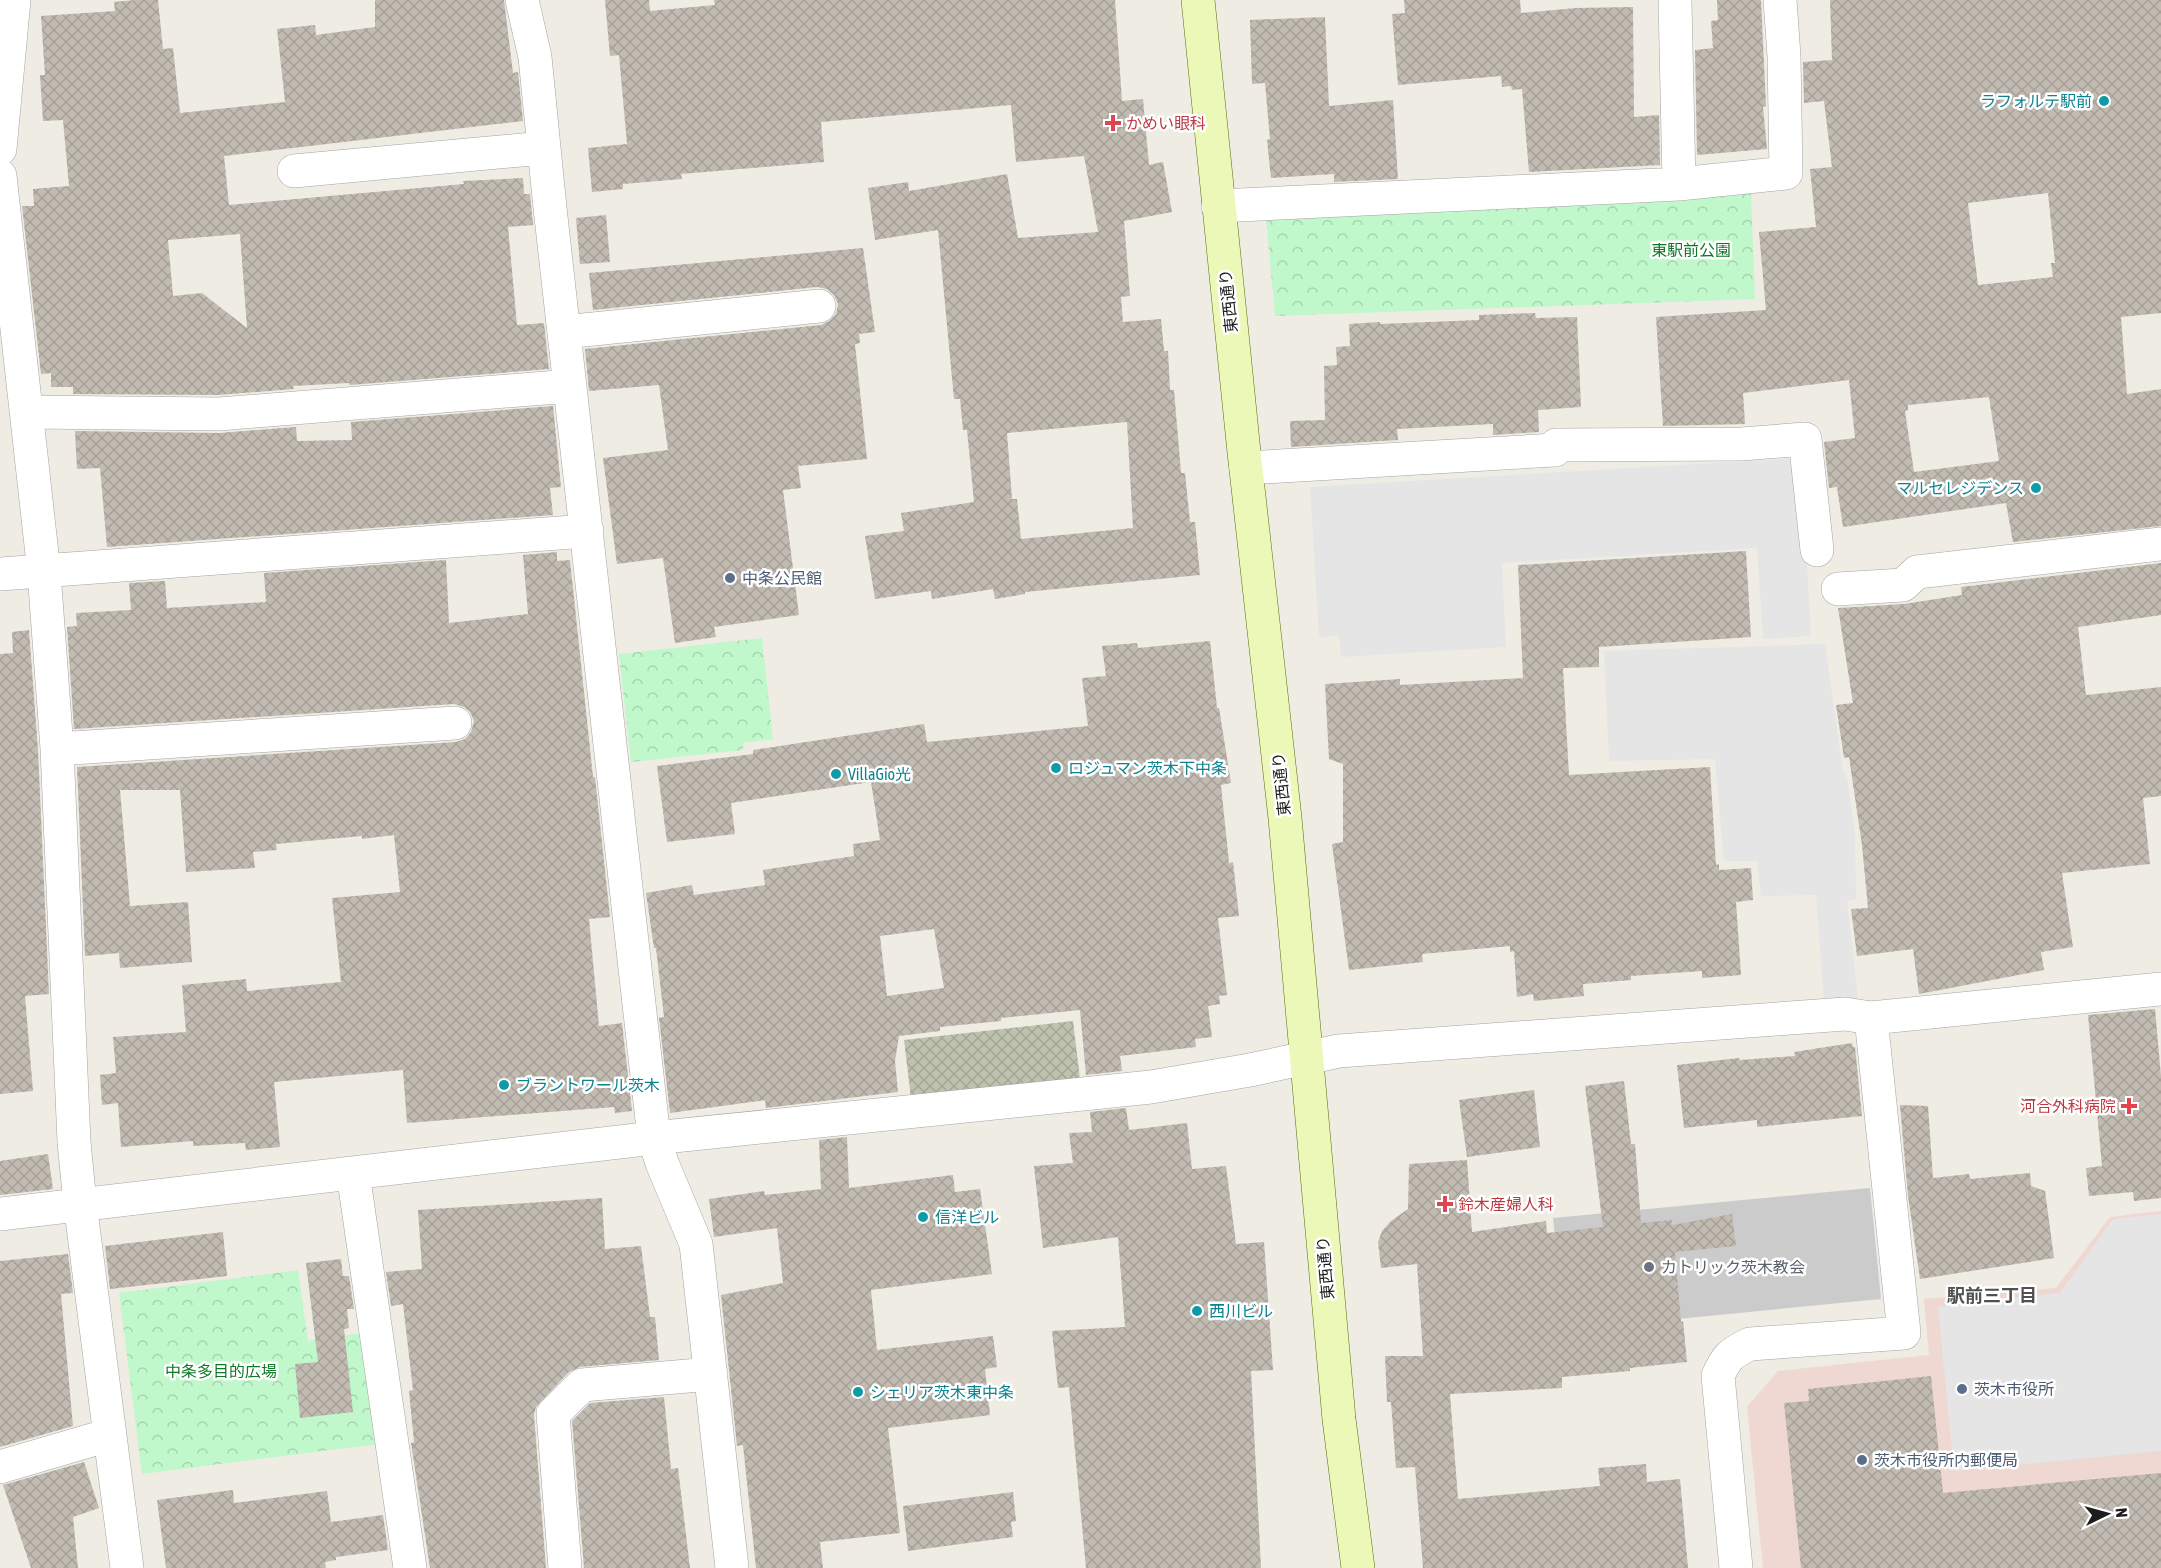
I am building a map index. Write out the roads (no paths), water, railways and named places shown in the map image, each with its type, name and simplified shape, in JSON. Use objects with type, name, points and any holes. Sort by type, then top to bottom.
[{"type":"street","points":[[0,149],[14,0]]},
{"type":"street","points":[[522,0],[535,57],[543,148],[654,1138],[696,1244],[732,1568]]},
{"type":"street","name":"東西通り","points":[[1198,0],[1218,206],[1285,818],[1338,1419],[1358,1568]]},
{"type":"street","points":[[1675,0],[1679,184]]},
{"type":"street","points":[[1218,206],[1679,184],[1786,173],[1784,56],[1780,0]]},
{"type":"street","points":[[294,171],[543,148]]},
{"type":"street","points":[[0,176],[44,572],[57,750],[74,1142],[127,1568]]},
{"type":"street","points":[[564,332],[819,306]]},
{"type":"street","points":[[28,412],[219,414],[570,386]]},
{"type":"street","points":[[1246,468],[1555,450],[1556,445],[1742,444],[1806,439],[1817,550]]},
{"type":"street","points":[[0,574],[587,531]]},
{"type":"street","points":[[1838,589],[1903,585],[1917,572],[2161,544]]},
{"type":"street","points":[[57,750],[455,723]]},
{"type":"street","points":[[0,1214],[654,1138],[1151,1087],[1351,1050],[1845,1014],[1871,1018],[2161,989]]},
{"type":"street","points":[[1736,1568],[1718,1377],[1724,1361],[1734,1352],[1750,1344],[1904,1333],[1871,1018]]},
{"type":"street","points":[[353,1173],[410,1568]]},
{"type":"street","points":[[565,1568],[553,1414],[582,1385],[711,1374]]},
{"type":"street","points":[[0,1467],[109,1435]]},
{"type":"place","name":"ラフォルテ駅前","points":[[2104,101]]},
{"type":"place","name":"かめい眼科","points":[[1113,123]]},
{"type":"place","name":"マルセレジデンス","points":[[2036,488]]},
{"type":"place","name":"中条公民館","points":[[730,578]]},
{"type":"place","name":"ロジュマン茨木下中条","points":[[1056,768]]},
{"type":"place","name":"VillaGio光","points":[[836,774]]},
{"type":"place","name":"ブラントワール茨木","points":[[504,1085]]},
{"type":"place","name":"河合外科病院","points":[[2129,1106]]},
{"type":"place","name":"鈴木産婦人科","points":[[1445,1204]]},
{"type":"place","name":"信洋ビル","points":[[923,1217]]},
{"type":"place","name":"カトリック茨木教会","points":[[1649,1267]]},
{"type":"place","name":"西川ビル","points":[[1197,1311]]},
{"type":"place","name":"茨木市役所","points":[[1962,1389]]},
{"type":"place","name":"シェリア茨木東中条","points":[[858,1392]]},
{"type":"place","name":"茨木市役所内郵便局","points":[[1862,1460]]},
{"type":"district","name":"駅前三丁目","points":[[1992,1295]]},
{"type":"park label","name":"東駅前公園","points":[[1691,250]]},
{"type":"park label","name":"中条多目的広場","points":[[221,1371]]}]
